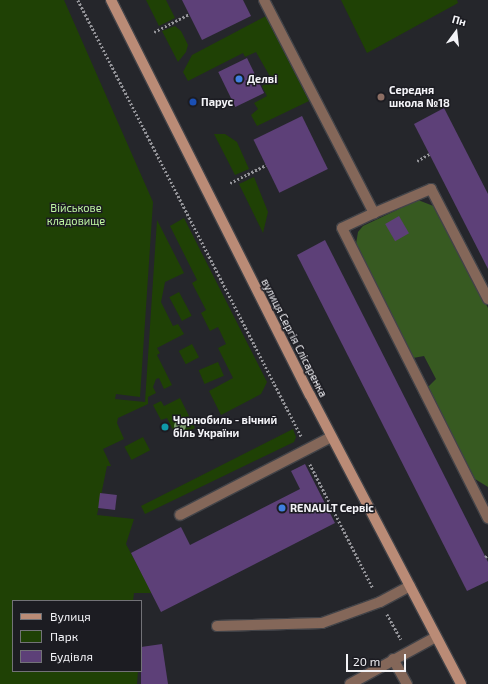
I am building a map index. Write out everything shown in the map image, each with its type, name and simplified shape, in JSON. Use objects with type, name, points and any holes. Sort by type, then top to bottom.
[{"type":"street","name":"вулиця Сергія Слісаренка","points":[[111,0],[332,437],[461,684]]},
{"type":"lane","points":[[264,0],[374,213]]},
{"type":"lane","points":[[488,299],[431,189],[342,228],[484,501],[488,518]]},
{"type":"lane","points":[[180,514],[332,437]]},
{"type":"lane","points":[[217,626],[322,623],[380,602],[410,586]]},
{"type":"lane","points":[[350,684],[393,659],[436,637]]},
{"type":"lane","points":[[393,659],[406,684]]},
{"type":"path","points":[[78,0],[380,602],[408,651]]},
{"type":"path","points":[[154,32],[189,14]]},
{"type":"path","points":[[417,160],[429,154]]},
{"type":"path","points":[[230,183],[266,165]]},
{"type":"green space","name":"Військове кладовище","points":[[0,0],[64,0],[153,202],[140,397],[116,394],[115,399],[145,402],[157,220],[184,273],[165,282],[161,302],[173,326],[178,324],[184,334],[157,348],[160,353],[157,355],[172,385],[164,389],[159,378],[156,379],[153,387],[156,393],[148,397],[148,404],[118,418],[117,423],[124,439],[103,449],[111,466],[107,466],[97,515],[134,519],[126,544],[152,593],[134,593],[133,600],[12,600],[12,672],[138,672],[137,684],[0,684]]},
{"type":"green space","points":[[146,0],[166,0],[175,18],[159,26]]},
{"type":"green space","points":[[341,0],[457,0],[458,3],[367,53]]},
{"type":"green space","points":[[266,16],[309,101],[257,126],[251,115],[258,109],[254,103],[267,96],[262,86],[272,80],[256,52],[245,57],[243,53],[188,81],[183,72],[192,55]]},
{"type":"green space","points":[[175,26],[181,31],[188,45],[186,52],[178,62],[162,31]]},
{"type":"green space","points":[[214,134],[225,134],[237,142],[249,169],[235,175]]},
{"type":"green space","points":[[254,177],[268,212],[263,233],[239,184]]},
{"type":"green space","points":[[418,200],[436,207],[488,308],[488,487],[475,479],[428,387],[436,379],[424,356],[413,358],[356,244],[358,232],[363,226]]},
{"type":"green space","points":[[184,218],[267,382],[261,394],[221,415],[209,391],[233,378],[218,348],[226,344],[218,327],[210,331],[201,313],[206,310],[192,283],[197,280],[170,226]]},
{"type":"green space","points":[[179,292],[192,316],[182,321],[169,297]]},
{"type":"green space","points":[[192,344],[199,357],[186,364],[179,351]]},
{"type":"green space","points":[[218,362],[224,376],[205,384],[199,370]]},
{"type":"green space","points":[[180,398],[195,428],[177,438],[167,418],[161,420],[153,405],[161,401],[164,406]]},
{"type":"green space","points":[[293,429],[296,437],[294,442],[145,514],[141,506]]},
{"type":"green space","points":[[143,437],[150,450],[132,460],[124,447]]},
{"type":"building","points":[[182,0],[243,0],[251,16],[202,40]]},
{"type":"building","name":"Делві","points":[[247,58],[264,93],[235,107],[218,72]]},
{"type":"building","points":[[444,108],[488,194],[488,269],[414,124]]},
{"type":"building","points":[[302,116],[328,169],[279,193],[253,140]]},
{"type":"building","points":[[399,216],[409,233],[395,241],[385,224]]},
{"type":"building","points":[[325,240],[488,562],[488,581],[467,591],[297,255]]},
{"type":"building","points":[[305,464],[335,523],[161,612],[131,553],[181,527],[190,545],[300,489],[291,471]]},
{"type":"building","points":[[100,493],[117,495],[115,510],[98,508]]},
{"type":"building","points":[[162,644],[168,684],[141,684],[142,647]]},
{"type":"place","name":"Делві","points":[[239,79]]},
{"type":"place","name":"Середня школа №18","points":[[381,97]]},
{"type":"place","name":"Парус","points":[[193,102]]},
{"type":"place","name":"Чорнобиль - вічний біль України","points":[[165,427]]},
{"type":"place","name":"RENAULT Сервіс","points":[[282,508]]}]
